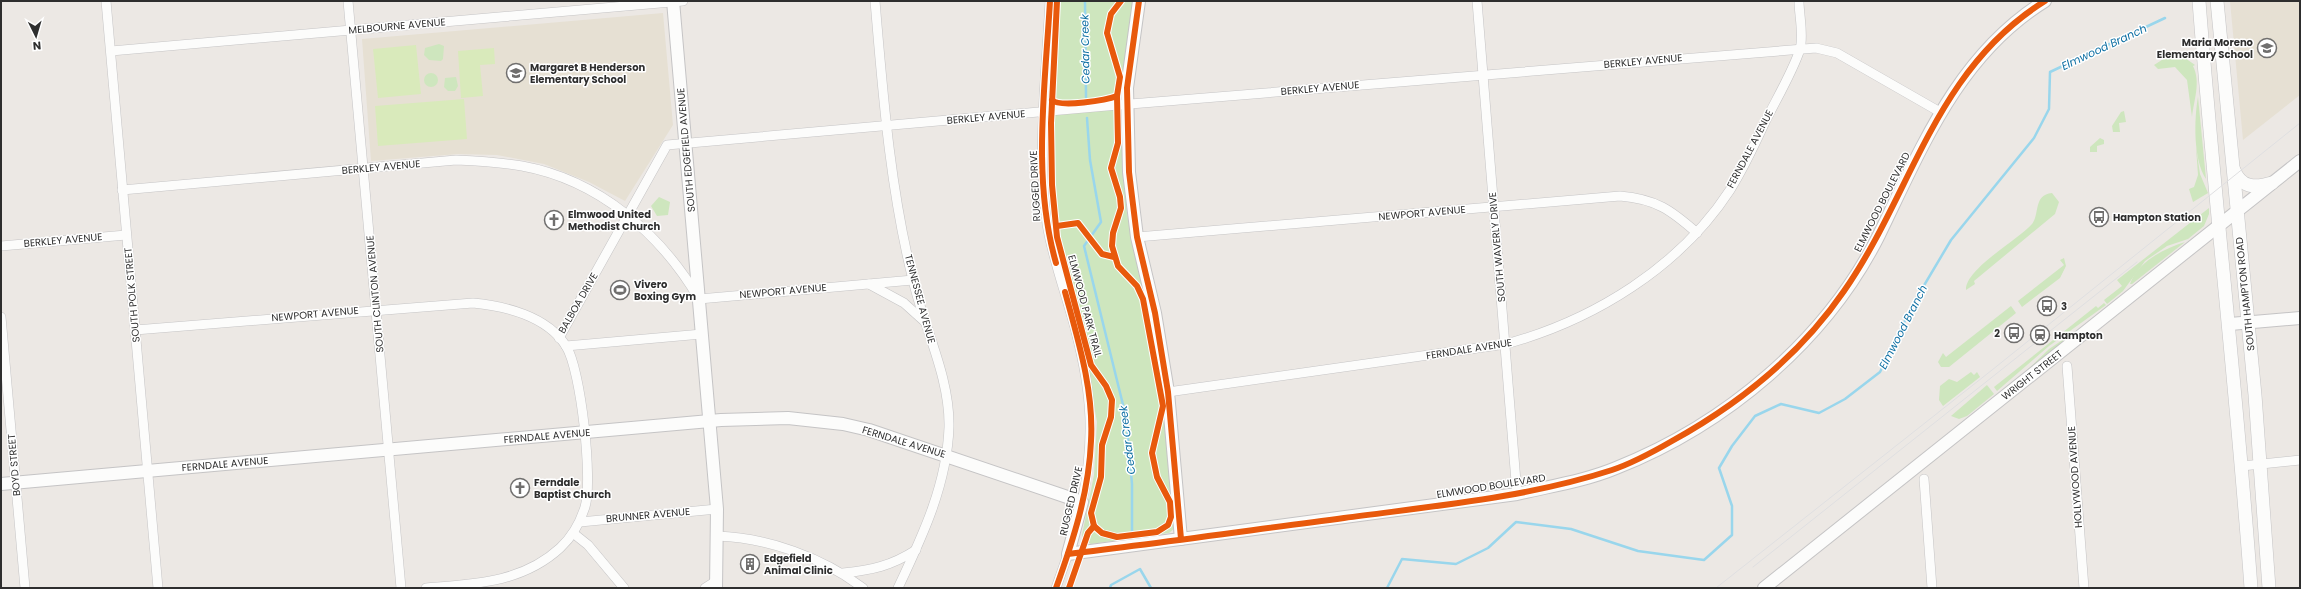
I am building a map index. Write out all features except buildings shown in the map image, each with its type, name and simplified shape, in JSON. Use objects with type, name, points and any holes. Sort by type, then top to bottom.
[{"type":"main road","name":"SOUTH HAMPTON ROAD","points":[[2199,1],[2219,227],[2230,324],[2242,466],[2250,588]]},
{"type":"main road","name":"SOUTH HAMPTON ROAD","points":[[2217,1],[2248,323],[2269,588]]},
{"type":"main road","points":[[2203,44],[2220,44]]},
{"type":"main road","points":[[2233,167],[2239,179],[2249,186],[2256,187],[2272,183]]},
{"type":"street","name":"SOUTH POLK STREET","points":[[106,1],[158,588]]},
{"type":"street","name":"SOUTH CLINTON AVENUE","points":[[348,1],[365,169],[401,588]]},
{"type":"street","name":"MELBOURNE AVENUE","points":[[111,51],[677,1]]},
{"type":"street","name":"SOUTH EDGEFIELD AVENUE","points":[[677,1],[685,143],[717,509],[716,584]]},
{"type":"street","name":"TENNESSEE AVENUE","points":[[875,1],[885,126],[896,201],[912,280],[939,365],[949,426],[947,455],[942,482],[916,550],[898,588]]},
{"type":"street","name":"RUGGED DRIVE","points":[[1050,1],[1042,165],[1048,226],[1077,338],[1090,408],[1092,440],[1089,469],[1068,554]]},
{"type":"street","points":[[1140,1],[1128,74],[1126,104],[1129,172],[1137,237],[1155,313],[1168,392],[1181,539]]},
{"type":"street","name":"SOUTH WAVERLY DRIVE","points":[[1477,1],[1517,494]]},
{"type":"street","points":[[1799,1],[1800,48]]},
{"type":"street","name":"ELMWOOD BOULEVARD","points":[[1068,554],[1517,494],[1614,469],[1646,455],[1728,407],[1781,364],[1821,322],[1857,273],[1878,236],[1911,165],[1940,112],[1966,74],[2002,33],[2045,1]]},
{"type":"street","name":"BERKLEY AVENUE","points":[[685,143],[1126,104],[1800,48],[1816,48],[1837,53],[1940,112]]},
{"type":"street","name":"FERNDALE AVENUE","points":[[1168,392],[1506,344],[1552,329],[1588,313],[1647,275],[1696,233],[1730,190],[1748,158],[1800,48]]},
{"type":"street","name":"BALBOA DRIVE","points":[[573,533],[580,522],[586,506],[587,488],[584,433],[579,385],[566,346],[559,338],[667,145],[685,143]]},
{"type":"street","name":"BERKLEY AVENUE","points":[[122,190],[456,160],[524,166],[558,176],[589,189],[628,215]]},
{"type":"street","name":"WRIGHT STREET","points":[[1764,588],[2300,161]]},
{"type":"street","name":"NEWPORT AVENUE","points":[[1137,237],[1620,196],[1641,197],[1659,204],[1676,214],[1696,233]]},
{"type":"street","name":"SOUTH EDGEFIELD AVENUE","points":[[628,215],[659,245],[683,273],[699,299]]},
{"type":"street","name":"BERKLEY AVENUE","points":[[1,246],[126,235]]},
{"type":"street","name":"NEWPORT AVENUE","points":[[699,299],[912,280]]},
{"type":"street","points":[[868,284],[904,303],[924,321]]},
{"type":"street","name":"NEWPORT AVENUE","points":[[135,330],[473,302],[500,305],[539,322],[559,338]]},
{"type":"street","name":"BOYD STREET","points":[[1,317],[26,588]]},
{"type":"street","points":[[2230,324],[2300,318]]},
{"type":"street","points":[[566,346],[702,334]]},
{"type":"street","name":"HOLLYWOOD AVENUE","points":[[2067,366],[2084,588]]},
{"type":"street","name":"FERNDALE AVENUE","points":[[1,484],[710,421],[764,418],[813,420],[869,430],[947,455],[1082,502]]},
{"type":"street","points":[[2242,466],[2300,460]]},
{"type":"street","points":[[1924,479],[1932,588]]},
{"type":"street","name":"BRUNNER AVENUE","points":[[580,522],[717,509]]},
{"type":"street","points":[[426,588],[501,580],[528,570],[560,548],[573,533],[588,545],[624,588]]},
{"type":"street","points":[[717,536],[740,537],[774,545],[843,573],[863,588]]},
{"type":"street","points":[[843,573],[872,570],[900,560],[916,550]]},
{"type":"street","points":[[1056,588],[1068,554]]},
{"type":"street","points":[[705,588],[716,584]]},
{"type":"shaded area","name":"Maria Moreno Elementary School","points":[[2230,1],[2300,1],[2300,95],[2243,140]]},
{"type":"shaded area","name":"Margaret B Henderson Elementary School","points":[[663,13],[673,125],[625,201],[589,182],[544,164],[497,155],[458,154],[371,161],[362,39]]},
{"type":"green space","points":[[1059,1],[1135,1],[1122,82],[1124,167],[1127,214],[1149,315],[1167,426],[1175,528],[1169,533],[1091,544],[1083,540],[1082,535],[1094,475],[1097,422],[1080,328],[1059,254],[1050,197],[1052,90]]},
{"type":"green space","points":[[439,44],[444,46],[443,59],[441,61],[429,60],[424,55],[425,48]]},
{"type":"green space","points":[[416,45],[421,94],[378,98],[373,49]]},
{"type":"green space","points":[[494,48],[495,64],[480,65],[483,96],[461,98],[458,51]]},
{"type":"green space","points":[[2165,58],[2185,58],[2195,65],[2193,66],[2197,85],[2192,117],[2187,80],[2175,67],[2158,69],[2154,65]]},
{"type":"green space","points":[[428,73],[434,73],[438,77],[438,83],[434,87],[428,87],[424,83],[424,77]]},
{"type":"green space","points":[[456,77],[458,86],[455,91],[448,91],[444,87],[445,78]]},
{"type":"green space","points":[[2198,97],[2206,179],[2202,171],[2197,151],[2195,128]]},
{"type":"green space","points":[[464,99],[467,139],[378,146],[375,106]]},
{"type":"green space","points":[[2124,111],[2126,122],[2119,123],[2120,132],[2113,132],[2112,126],[2121,112]]},
{"type":"green space","points":[[2100,138],[2104,140],[2104,144],[2097,146],[2097,152],[2090,152],[2090,147]]},
{"type":"green space","points":[[2196,147],[2200,174],[2208,193],[2193,202],[2189,189],[2194,187],[2198,175]]},
{"type":"green space","points":[[2052,193],[2059,202],[2055,214],[1974,281],[1975,284],[1966,290],[1968,282],[1983,264],[2032,224],[2036,215],[2039,201],[2046,194]]},
{"type":"green space","points":[[659,197],[670,202],[668,215],[657,216],[651,206]]},
{"type":"green space","points":[[2209,208],[2209,214],[2204,226],[2188,239],[2167,246],[2145,261],[2123,291],[2107,304],[2104,300],[2122,286],[2117,280]]},
{"type":"green space","points":[[2185,242],[2132,284],[2130,284],[2139,269],[2145,263],[2161,252]]},
{"type":"green space","points":[[2064,258],[2066,266],[2060,278],[2022,307],[2018,301],[2064,265],[2060,260]]},
{"type":"green space","points":[[2104,303],[2106,305],[2049,346],[1997,391],[1994,387],[2096,306],[2098,308]]},
{"type":"green space","points":[[2011,306],[2016,313],[1949,367],[1941,367],[1938,362],[1943,353],[1946,357]]},
{"type":"green space","points":[[2079,329],[2021,376],[2049,349]]},
{"type":"green space","points":[[1971,372],[1974,375],[1977,372],[1980,377],[1943,406],[1939,400],[1940,386],[1949,379],[1957,382]]},
{"type":"green space","points":[[1987,385],[1994,394],[1967,416],[1959,419],[1951,416]]},
{"type":"waterway","name":"Cedar Creek","points":[[1085,1],[1086,97]]},
{"type":"waterway","name":"Elmwood Branch","points":[[1387,588],[1402,559],[1456,564],[1488,548],[1516,522],[1571,529],[1638,551],[1704,560],[1732,535],[1732,506],[1719,468],[1732,446],[1755,416],[1781,404],[1819,413],[1845,399],[1880,372],[1913,304],[1951,240],[2034,138],[2049,109],[2050,72],[2165,18]]},
{"type":"waterway","name":"Cedar Creek","points":[[1087,118],[1090,160],[1101,222],[1084,246],[1126,417],[1132,484],[1132,533]]},
{"type":"waterway","name":"Elmwood Branch","points":[[1110,588],[1111,585],[1140,569],[1151,588]]},
{"type":"tram line","points":[[1716,588],[1992,370],[2300,123]]},
{"type":"tram line","points":[[1753,567],[2137,262]]},
{"type":"cycle path","points":[[1050,1],[1043,100],[1042,166],[1044,199],[1056,263]]},
{"type":"cycle path","name":"ELMWOOD PARK TRAIL","points":[[1057,1],[1051,123],[1052,185],[1057,237],[1091,365],[1106,386],[1112,400],[1111,417],[1102,445],[1101,477],[1091,513],[1094,526],[1102,533],[1117,537],[1157,532],[1168,525],[1171,517],[1170,502],[1157,477],[1152,453],[1163,406],[1143,299],[1137,286],[1118,266],[1112,246],[1113,233],[1121,208],[1120,197],[1111,168],[1118,143],[1117,96],[1120,77],[1107,33],[1111,14],[1121,1]]},
{"type":"cycle path","points":[[1139,1],[1127,88],[1129,172],[1137,237],[1155,313],[1168,392],[1181,539]]},
{"type":"cycle path","points":[[1068,554],[1445,505],[1546,488],[1612,470],[1635,461],[1697,427],[1721,411],[1767,376],[1788,357],[1827,314],[1844,291],[1868,253],[1929,135],[1951,97],[1976,62],[2007,29],[2045,1]]},
{"type":"cycle path","points":[[1052,100],[1057,102],[1073,103],[1094,101],[1117,96]]},
{"type":"cycle path","points":[[1057,226],[1078,223],[1102,254],[1114,257]]},
{"type":"cycle path","points":[[1056,588],[1084,498],[1090,460],[1091,441],[1088,385],[1080,347],[1065,292]]},
{"type":"cycle path","points":[[1069,588],[1088,533],[1094,526]]},
{"type":"place","name":"Maria Moreno Elementary School","points":[[2267,48]]},
{"type":"place","name":"Margaret B Henderson Elementary School","points":[[516,73]]},
{"type":"place","name":"Hampton Station","points":[[2099,217]]},
{"type":"place","name":"Elmwood United Methodist Church","points":[[554,220]]},
{"type":"place","name":"Vivero Boxing Gym","points":[[620,290]]},
{"type":"place","name":"3","points":[[2047,306]]},
{"type":"place","name":"2","points":[[2014,333]]},
{"type":"place","name":"Hampton","points":[[2040,335]]},
{"type":"place","name":"Ferndale Baptist Church","points":[[520,488]]},
{"type":"place","name":"Edgefield Animal Clinic","points":[[750,564]]}]
